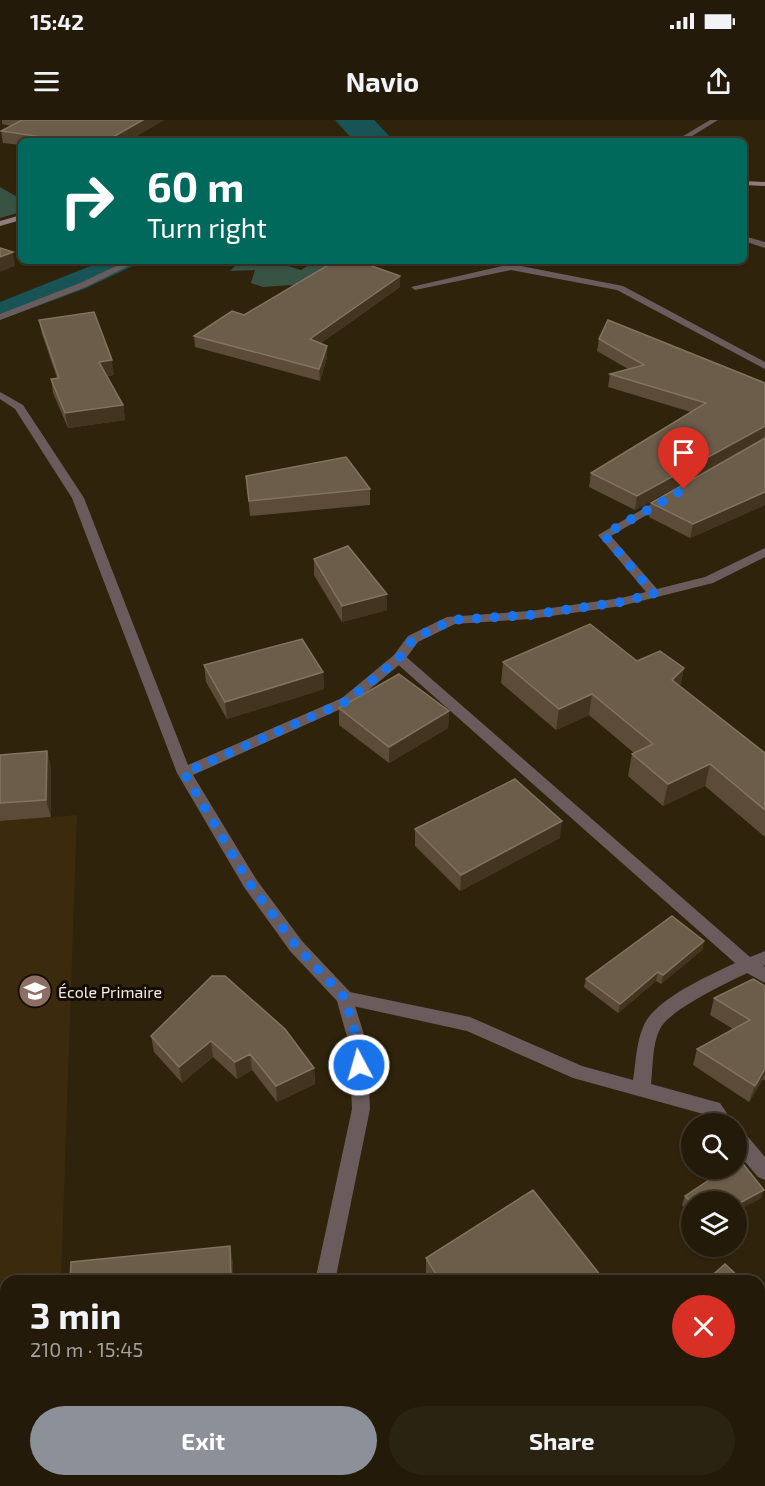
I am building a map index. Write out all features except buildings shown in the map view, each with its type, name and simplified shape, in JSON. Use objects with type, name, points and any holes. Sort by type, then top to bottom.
[{"type":"main road","points":[[747,183],[765,184]]},
{"type":"main road","points":[[0,224],[18,218]]},
{"type":"street","points":[[684,138],[715,120]]},
{"type":"street","points":[[747,239],[765,245]]},
{"type":"street","points":[[0,317],[83,285],[128,264]]},
{"type":"street","points":[[415,287],[511,267],[620,288],[765,366]]},
{"type":"street","points":[[0,395],[20,407],[78,498],[184,773],[250,884],[296,946],[345,998],[358,1044],[361,1109],[326,1275]]},
{"type":"street","points":[[654,594],[604,535],[674,495]]},
{"type":"street","points":[[184,773],[347,701],[399,658],[413,639],[452,620],[530,615],[621,602],[710,580],[765,552]]},
{"type":"street","points":[[399,658],[747,964],[765,976]]},
{"type":"street","points":[[640,1090],[652,1025],[678,1003],[747,964],[765,958]]},
{"type":"street","points":[[345,998],[470,1024],[579,1073],[713,1109],[716,1113]]},
{"type":"street","points":[[747,1150],[765,1171]]},
{"type":"shaded area","name":"École Primaire","points":[[77,815],[61,1275],[0,1275],[0,821]]},
{"type":"green space","points":[[0,187],[18,197],[18,213],[0,218]]},
{"type":"green space","points":[[237,264],[282,264],[301,270],[310,264],[347,264],[322,283],[263,287],[251,283],[255,270],[230,271]]},
{"type":"waterway","points":[[353,120],[372,138]]},
{"type":"waterway","points":[[0,312],[117,264]]},
{"type":"place","name":"École Primaire","points":[[35,991]]},
{"type":"route","points":[[359,1065],[358,1044],[345,998],[296,946],[250,884],[184,773],[347,701],[399,658],[413,639],[452,620],[530,615],[621,602],[654,594],[604,535],[684,489]]}]
